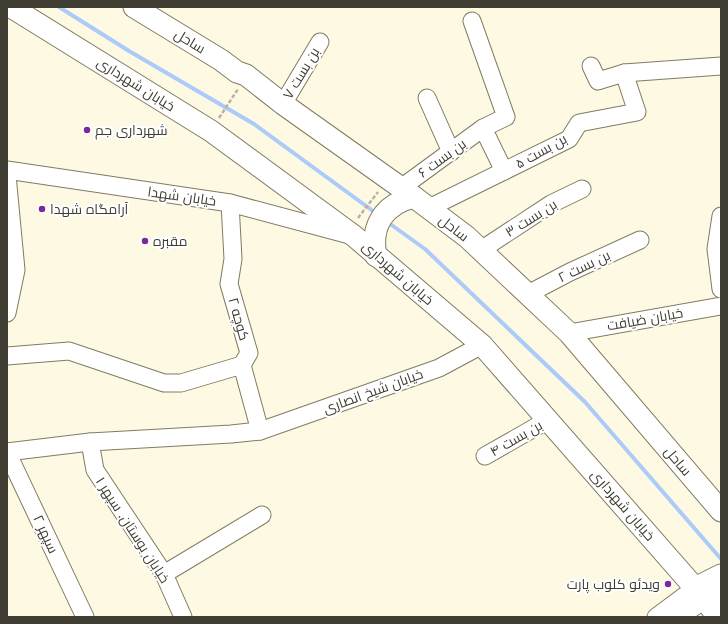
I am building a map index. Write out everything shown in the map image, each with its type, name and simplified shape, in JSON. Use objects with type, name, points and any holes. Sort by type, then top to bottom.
[{"type":"main road","name":"خیابان شهرداری","points":[[11,7],[211,131],[351,234],[482,345],[548,420],[707,594],[718,617]]},
{"type":"main road","name":"ساحل","points":[[134,7],[221,60],[237,72],[246,75],[283,104],[467,237],[569,333],[721,511]]},
{"type":"main road","points":[[376,256],[374,236],[381,218],[387,210],[404,199],[408,193]]},
{"type":"main road","points":[[707,594],[721,576]]},
{"type":"street","name":"بن بست ۶","points":[[408,193],[451,152],[483,128],[506,117],[472,21]]},
{"type":"street","name":"بن بست ۷","points":[[283,104],[320,42]]},
{"type":"street","points":[[591,66],[598,81],[624,73],[721,66]]},
{"type":"street","name":"بن بست ۵","points":[[408,193],[504,171],[569,139],[579,123],[637,112],[624,73]]},
{"type":"street","points":[[427,98],[451,152]]},
{"type":"street","points":[[483,128],[504,171]]},
{"type":"street","name":"خیابان شهدا","points":[[7,170],[230,203],[351,234]]},
{"type":"street","points":[[7,175],[16,270],[7,313]]},
{"type":"street","name":"بن بست ۳","points":[[481,250],[551,204],[582,189]]},
{"type":"street","name":"کوچه ۲","points":[[230,203],[233,259],[229,284],[249,353],[242,365]]},
{"type":"street","points":[[721,216],[716,249],[721,289]]},
{"type":"street","name":"بن بست ۲","points":[[528,294],[570,272],[640,240]]},
{"type":"street","name":"خیابان ضیافت","points":[[569,333],[721,306]]},
{"type":"street","name":"خیابان شیخ انصاری","points":[[7,452],[90,442],[260,431],[439,368],[482,345]]},
{"type":"street","points":[[7,356],[69,351],[164,383],[181,383],[242,365],[260,431]]},
{"type":"street","name":"بن بست ۴","points":[[485,456],[548,420]]},
{"type":"street","name":"خیابان بوستان. سپهر ۱","points":[[90,442],[94,470],[164,574],[183,617]]},
{"type":"street","name":"سپهر ۲","points":[[7,452],[85,617]]},
{"type":"street","points":[[164,574],[262,515]]},
{"type":"street","points":[[656,617],[707,594]]},
{"type":"street","points":[[680,617],[707,594]]},
{"type":"path","points":[[211,131],[246,75]]},
{"type":"path","points":[[351,234],[408,193]]},
{"type":"waterway","points":[[59,7],[129,51],[254,124],[377,214]]},
{"type":"waterway","points":[[386,221],[425,249],[585,402],[721,559]]},
{"type":"place","name":"شهرداری جم","points":[[87,130]]},
{"type":"place","name":"آرامگاه شهدا","points":[[42,209]]},
{"type":"place","name":"مقبره","points":[[145,241]]},
{"type":"place","name":"ویدئو کلوب پارت","points":[[668,584]]}]
